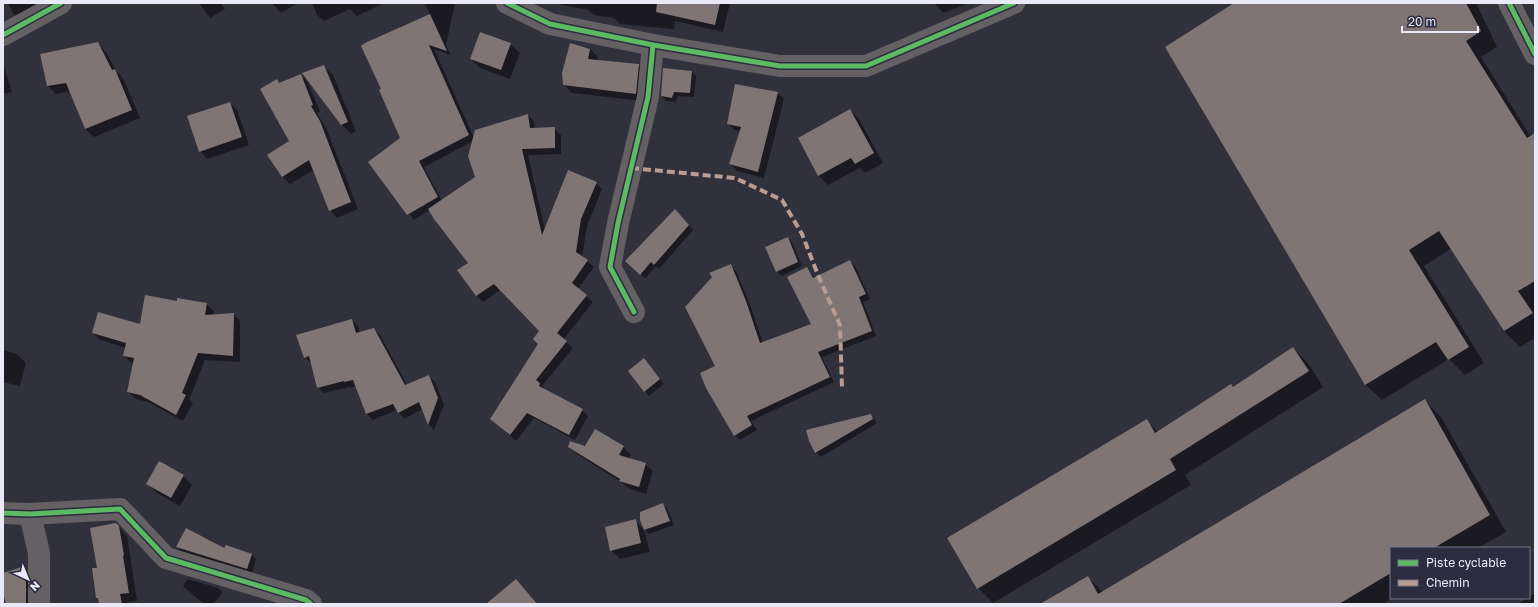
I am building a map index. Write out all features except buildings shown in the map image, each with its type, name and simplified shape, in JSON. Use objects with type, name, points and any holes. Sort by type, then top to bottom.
[{"type":"street","points":[[3,35],[61,3]]},
{"type":"street","points":[[507,3],[550,24],[653,45],[780,66],[866,66],[1014,3]]},
{"type":"street","points":[[1509,3],[1535,54]]},
{"type":"street","points":[[634,312],[610,266],[618,223],[648,97],[653,45]]},
{"type":"street","points":[[3,513],[30,514],[120,509],[166,558],[306,600],[311,604]]},
{"type":"street","points":[[30,514],[38,553],[39,604]]},
{"type":"marked path","points":[[631,168],[735,178],[782,200],[802,234],[840,325],[842,388]]},
{"type":"cycle path","points":[[3,35],[61,3]]},
{"type":"cycle path","points":[[507,3],[550,24],[653,45],[780,66],[866,66],[1014,3]]},
{"type":"cycle path","points":[[1509,3],[1535,54]]},
{"type":"cycle path","points":[[634,312],[610,267],[618,223],[648,97],[653,45]]},
{"type":"cycle path","points":[[3,513],[30,514],[120,509],[166,558],[306,600],[311,604]]}]
